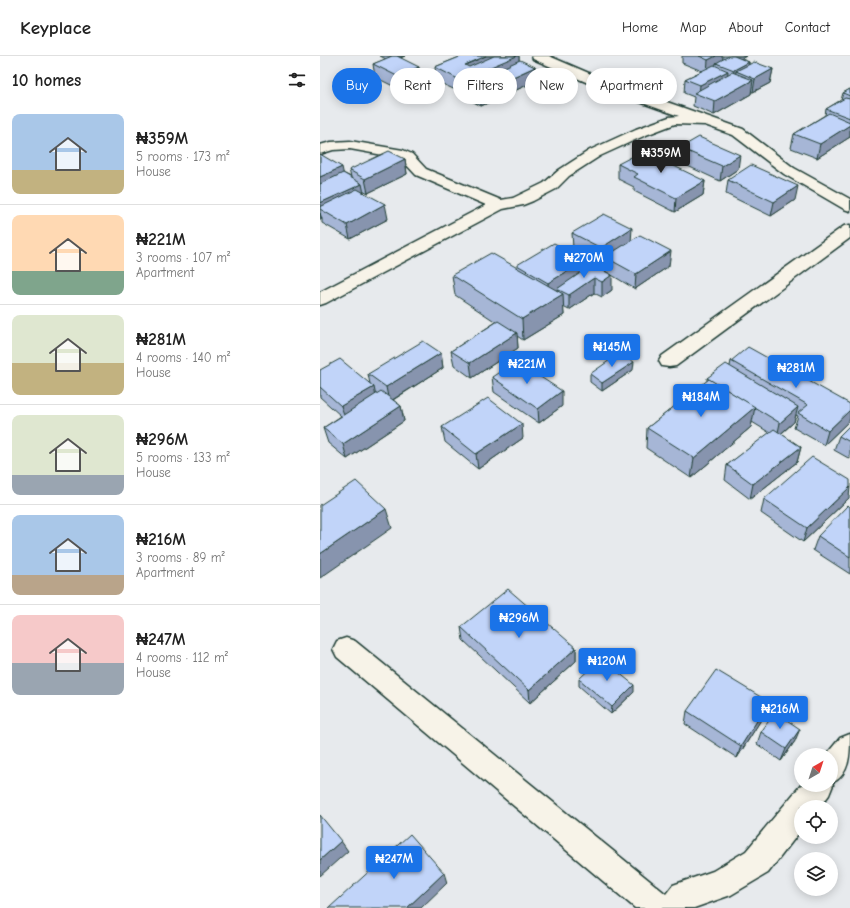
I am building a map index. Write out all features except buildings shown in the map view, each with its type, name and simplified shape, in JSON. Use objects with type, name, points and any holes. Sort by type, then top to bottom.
[{"type":"street","points":[[538,56],[600,83],[738,132],[789,171],[850,206]]},
{"type":"street","points":[[320,299],[499,205],[517,202],[528,198],[550,186],[564,174],[595,153],[641,132],[674,120],[706,121]]},
{"type":"street","points":[[320,150],[331,146],[350,145],[398,153],[407,157],[421,172],[499,205]]},
{"type":"street","points":[[669,361],[850,230]]},
{"type":"street","points":[[346,649],[658,908]]},
{"type":"street","points":[[838,762],[850,747]]},
{"type":"street","points":[[674,908],[684,896],[720,884],[757,862],[813,792]]}]
